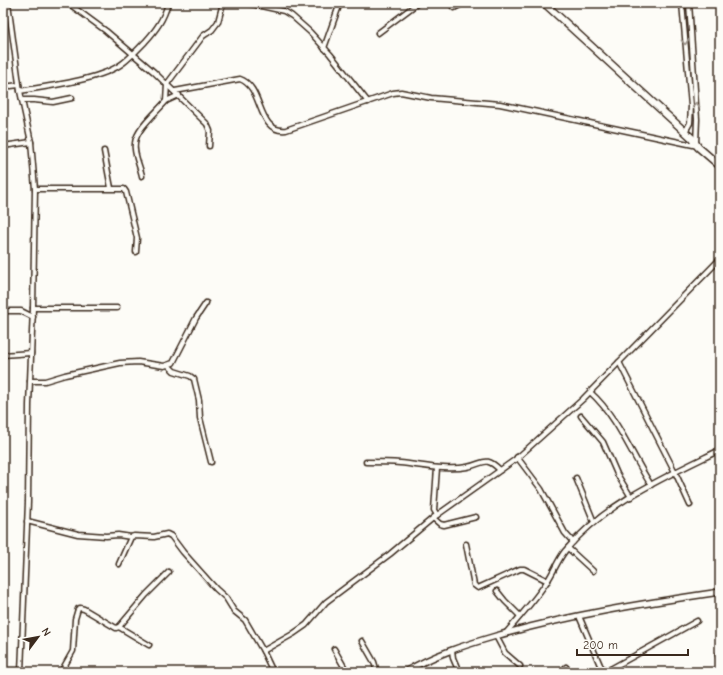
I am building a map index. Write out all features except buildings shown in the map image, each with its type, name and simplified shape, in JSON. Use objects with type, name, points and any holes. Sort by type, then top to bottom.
[{"type":"main road","points":[[544,3],[720,166]]},
{"type":"street","points":[[8,3],[19,85],[31,142],[35,189],[33,317],[21,672]]},
{"type":"street","points":[[68,3],[106,31],[179,95],[207,124],[210,131],[209,146]]},
{"type":"street","points":[[20,91],[104,74],[123,63],[160,24],[168,3]]},
{"type":"street","points":[[166,101],[167,84],[203,36],[212,30],[218,22],[223,3]]},
{"type":"street","points":[[247,3],[284,11],[292,16],[310,32],[368,102]]},
{"type":"street","points":[[324,48],[340,3]]},
{"type":"street","points":[[378,33],[418,3]]},
{"type":"street","points":[[450,3],[454,8],[464,3]]},
{"type":"street","points":[[682,3],[691,106],[690,123],[685,132]]},
{"type":"street","points":[[175,91],[240,79],[246,81],[253,90],[268,124],[280,131],[393,93],[401,92],[431,98],[500,104],[697,145],[697,119],[689,3]]},
{"type":"street","points":[[3,87],[19,85]]},
{"type":"street","points":[[142,176],[134,142],[145,124],[166,101],[179,95]]},
{"type":"street","points":[[22,100],[53,102],[72,98]]},
{"type":"street","points":[[3,146],[31,142]]},
{"type":"street","points":[[104,151],[111,188]]},
{"type":"street","points":[[35,189],[124,189],[137,238],[136,252]]},
{"type":"street","points":[[263,651],[294,634],[306,625],[326,602],[390,554],[432,518],[517,457],[590,392],[720,259]]},
{"type":"street","points":[[30,381],[45,382],[65,375],[130,362],[164,366],[173,363],[196,318],[206,303]]},
{"type":"street","points":[[33,308],[117,308]]},
{"type":"street","points":[[3,311],[21,311],[33,317]]},
{"type":"street","points":[[3,355],[31,353]]},
{"type":"street","points":[[619,362],[675,472],[690,505]]},
{"type":"street","points":[[168,365],[174,371],[190,376],[194,379],[199,400],[200,418],[211,462]]},
{"type":"street","points":[[590,392],[600,401],[614,420],[638,465],[651,485]]},
{"type":"street","points":[[581,416],[603,442],[616,474],[631,497]]},
{"type":"street","points":[[506,633],[548,581],[564,552],[608,510],[675,472],[720,450]]},
{"type":"street","points":[[517,457],[541,489],[565,533],[573,542]]},
{"type":"street","points":[[366,462],[399,463],[437,468],[467,468],[485,462],[490,462],[500,470]]},
{"type":"street","points":[[437,468],[434,510],[437,515]]},
{"type":"street","points":[[576,478],[594,522]]},
{"type":"street","points":[[432,518],[444,525],[476,517]]},
{"type":"street","points":[[27,521],[47,525],[72,533],[131,537],[167,534],[216,589],[226,598],[234,611],[245,620],[273,672]]},
{"type":"street","points":[[119,564],[131,537]]},
{"type":"street","points":[[466,544],[475,587],[478,588],[520,569],[524,569],[548,581]]},
{"type":"street","points":[[568,548],[593,571]]},
{"type":"street","points":[[119,627],[146,595],[169,572]]},
{"type":"street","points":[[497,591],[520,616]]},
{"type":"street","points":[[405,672],[452,650],[531,626],[720,592]]},
{"type":"street","points":[[61,672],[73,651],[78,609],[80,608],[111,626],[116,628],[119,627],[149,645]]},
{"type":"street","points":[[580,616],[600,665],[605,672],[697,621]]},
{"type":"street","points":[[496,636],[505,653],[520,666]]},
{"type":"street","points":[[362,641],[374,662],[377,672]]},
{"type":"street","points":[[334,649],[347,672]]},
{"type":"street","points":[[452,650],[453,658],[459,672]]},
{"type":"street","points":[[718,655],[720,661]]},
{"type":"street","points":[[562,672],[566,667]]}]
